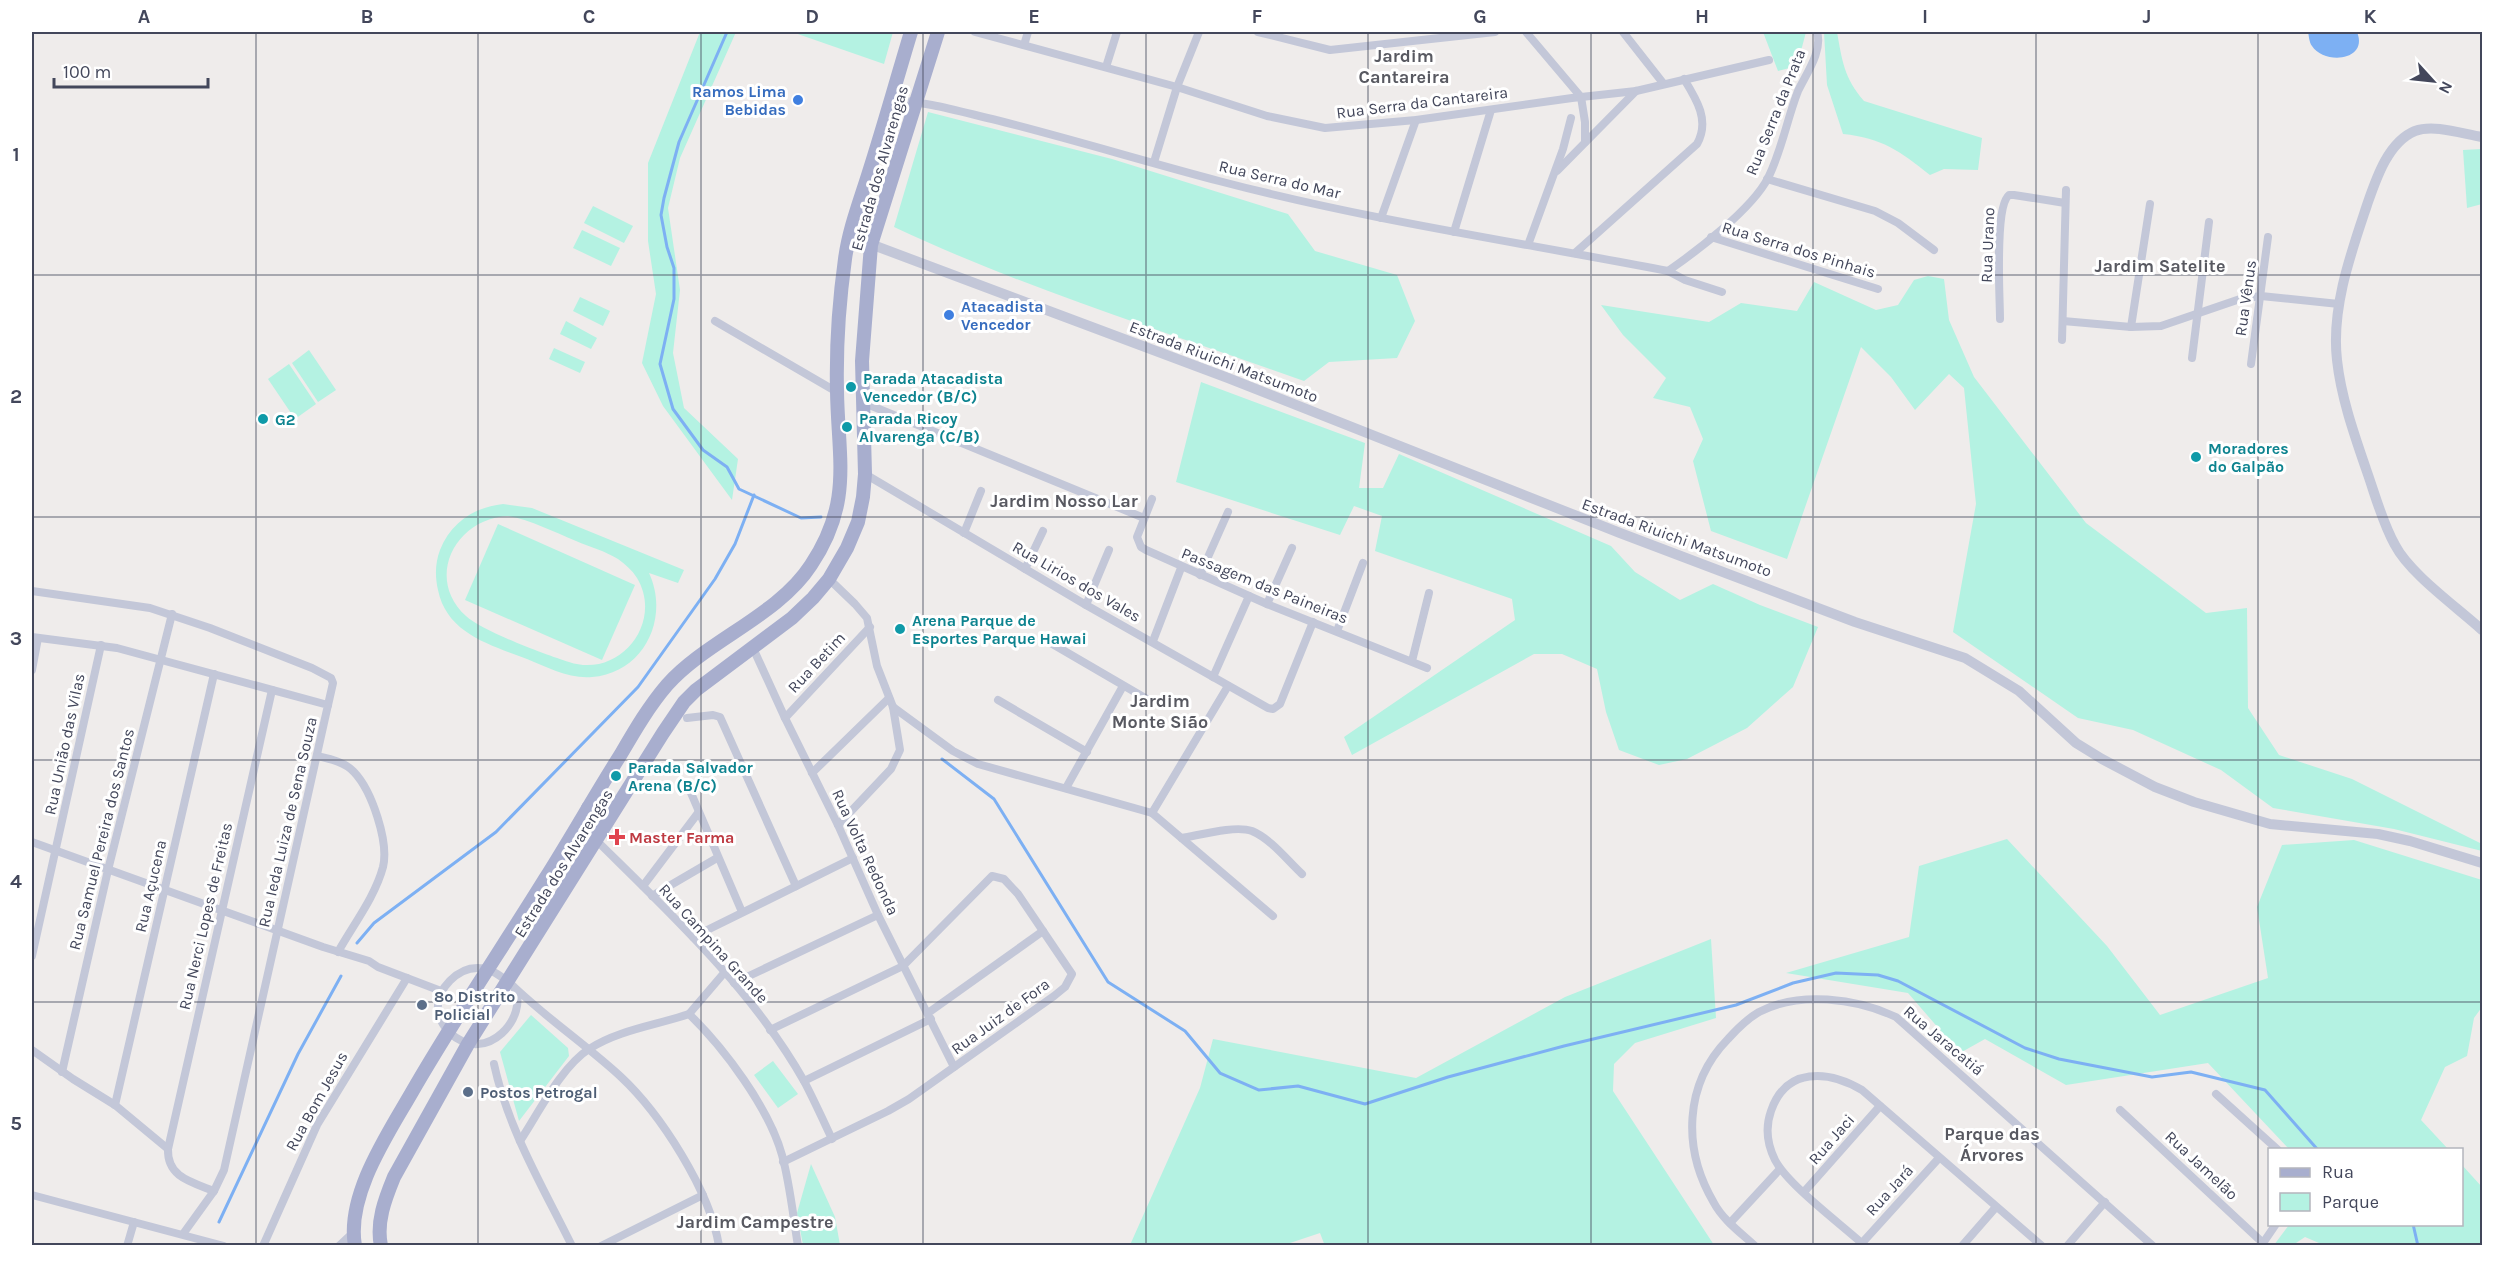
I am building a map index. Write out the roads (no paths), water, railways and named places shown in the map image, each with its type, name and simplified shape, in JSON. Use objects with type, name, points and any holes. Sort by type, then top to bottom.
[{"type":"main road","name":"Estrada dos Alvarengas","points":[[355,1239],[361,1192],[370,1170],[447,1030],[546,878],[644,716],[670,681],[702,654],[765,610],[794,585],[812,565],[825,541],[841,492],[842,463],[837,392],[838,334],[849,236],[911,32]]},
{"type":"main road","name":"Estrada dos Alvarengas","points":[[381,1245],[380,1222],[394,1177],[468,1044],[511,984],[596,840],[684,702],[714,675],[792,618],[830,579],[847,548],[858,522],[865,474],[862,402],[864,321],[871,244],[914,101],[938,32]]},
{"type":"main road","points":[[588,808],[594,822],[596,840]]},
{"type":"street","name":"Rua Serra da Cantareira","points":[[975,32],[1177,87],[1268,116],[1325,128],[1416,120],[1636,91],[1769,60]]},
{"type":"street","points":[[1024,45],[1028,32]]},
{"type":"street","points":[[1106,67],[1116,32]]},
{"type":"street","points":[[1154,162],[1177,87],[1199,32]]},
{"type":"street","points":[[1258,32],[1330,50],[1495,32]]},
{"type":"street","points":[[1526,32],[1581,97],[1585,142]]},
{"type":"street","points":[[1623,32],[1663,83]]},
{"type":"street","name":"Rua Serra da Prata","points":[[1668,271],[1711,237],[1751,200],[1767,179],[1818,45],[1817,32]]},
{"type":"street","points":[[1575,253],[1697,144],[1703,130],[1702,113],[1684,79]]},
{"type":"street","points":[[1552,175],[1636,91]]},
{"type":"street","name":"Rua Serra do Mar","points":[[890,100],[914,101],[1220,181],[1381,218],[1668,271],[1685,280],[1722,292]]},
{"type":"street","points":[[1454,232],[1491,110]]},
{"type":"street","points":[[1528,245],[1563,149],[1571,118]]},
{"type":"street","points":[[1381,218],[1416,120]]},
{"type":"street","points":[[2482,137],[2422,129],[2408,135],[2398,144],[2380,171],[2347,269],[2339,304],[2336,346],[2341,387],[2360,452],[2395,545],[2407,563],[2482,630]]},
{"type":"street","points":[[1767,179],[1875,211],[1898,223],[1934,250]]},
{"type":"street","points":[[2062,340],[2066,190]]},
{"type":"street","name":"Rua Urano","points":[[2000,319],[2002,203],[2009,195],[2014,195],[2065,203]]},
{"type":"street","points":[[2131,327],[2150,204]]},
{"type":"street","points":[[2192,358],[2209,222]]},
{"type":"street","name":"Estrada Riuichi Matsumoto","points":[[849,236],[1238,382],[1620,533],[1855,622],[1965,658],[2019,691],[2076,743],[2156,787],[2194,802],[2270,824],[2378,834],[2410,841],[2482,863]]},
{"type":"street","name":"Rua Serra dos Pinhais","points":[[1711,237],[1878,290]]},
{"type":"street","name":"Rua Vênus","points":[[2251,364],[2268,237]]},
{"type":"street","points":[[2062,321],[2131,327],[2161,326],[2240,299],[2261,296],[2339,304]]},
{"type":"street","points":[[716,321],[837,392]]},
{"type":"street","points":[[862,402],[1144,518]]},
{"type":"street","name":"Rua Lirios dos Vales","points":[[865,474],[1086,605],[1153,641],[1262,706],[1273,710],[1290,681],[1313,622]]},
{"type":"street","points":[[964,533],[981,491]]},
{"type":"street","name":"Passagem das Paineiras","points":[[1152,499],[1137,537],[1141,547],[1181,568],[1427,668]]},
{"type":"street","points":[[1200,575],[1228,512]]},
{"type":"street","points":[[1025,569],[1043,531]]},
{"type":"street","points":[[1268,604],[1292,548]]},
{"type":"street","points":[[1086,605],[1109,550]]},
{"type":"street","points":[[1336,631],[1363,563]]},
{"type":"street","points":[[1153,641],[1181,568]]},
{"type":"street","points":[[830,579],[862,610],[870,627],[877,666],[893,707],[899,740],[897,759],[887,774],[838,825]]},
{"type":"street","points":[[32,591],[150,608],[172,614],[323,673],[331,678],[333,683],[328,705]]},
{"type":"street","points":[[1412,662],[1429,593]]},
{"type":"street","points":[[1213,677],[1249,596]]},
{"type":"street","name":"Rua Samuel Pereira dos Santos","points":[[62,1072],[108,870],[172,614]]},
{"type":"street","name":"Rua Betim","points":[[784,718],[870,627]]},
{"type":"street","points":[[32,670],[35,637]]},
{"type":"street","name":"Rua Ieda Luiza de Sena Souza","points":[[35,637],[101,645],[328,705],[224,1170],[214,1191],[183,1234]]},
{"type":"street","points":[[1049,642],[1152,702]]},
{"type":"street","name":"Rua União das Vilas","points":[[32,956],[101,645]]},
{"type":"street","name":"Rua Volta Redonda","points":[[753,648],[784,718],[838,825],[878,915],[954,1067]]},
{"type":"street","name":"Rua Açucena","points":[[115,1105],[214,674]]},
{"type":"street","points":[[1066,788],[1123,686]]},
{"type":"street","points":[[1152,813],[1228,686]]},
{"type":"street","name":"Rua Nerci Lopes de Freitas","points":[[168,1149],[272,690]]},
{"type":"street","points":[[812,773],[889,698]]},
{"type":"street","points":[[998,700],[1087,752]]},
{"type":"street","points":[[893,707],[961,756],[997,770],[1152,813],[1273,916]]},
{"type":"street","points":[[687,718],[712,715],[720,717],[796,886]]},
{"type":"street","points":[[317,756],[345,765],[354,772],[370,800],[381,831],[385,851],[378,881],[342,953]]},
{"type":"street","points":[[688,786],[742,912]]},
{"type":"street","points":[[643,886],[698,813]]},
{"type":"street","points":[[1182,838],[1237,829],[1251,831],[1268,841],[1302,874]]},
{"type":"street","name":"Rua Campina Grande","points":[[596,840],[693,936],[734,983],[770,1030],[804,1081],[832,1139]]},
{"type":"street","points":[[32,842],[222,911],[342,953],[369,960],[378,967],[441,991]]},
{"type":"street","points":[[652,896],[717,858]]},
{"type":"street","points":[[693,936],[853,858]]},
{"type":"street","name":"Rua Juiz de Fora","points":[[783,1162],[888,1111],[1045,1002],[1070,980],[1072,974],[1070,967],[1018,894],[998,876],[992,876],[982,885],[903,966]]},
{"type":"street","points":[[734,983],[878,915]]},
{"type":"street","points":[[804,1081],[929,1016],[1043,930]]},
{"type":"street","points":[[770,1030],[903,966]]},
{"type":"street","points":[[535,1005],[526,1005],[516,1011],[494,1040],[481,1045],[468,1044],[447,1030],[438,1012],[441,991],[463,972],[475,968],[486,969],[511,984],[634,1090],[678,1150],[712,1215],[719,1245]]},
{"type":"street","points":[[520,1141],[563,1076],[589,1049],[625,1034],[689,1014],[724,973]]},
{"type":"street","name":"Rua Bom Jesus","points":[[263,1245],[317,1125],[407,978]]},
{"type":"street","points":[[511,984],[519,1000],[516,1011]]},
{"type":"street","name":"Rua Jaracatiá","points":[[1755,1245],[1715,1206],[1705,1187],[1698,1163],[1692,1120],[1696,1090],[1704,1068],[1740,1025],[1760,1012],[1808,998],[1869,1006],[1896,1017],[2153,1245]]},
{"type":"street","points":[[689,1014],[720,1048],[760,1106],[771,1127],[783,1162],[798,1245]]},
{"type":"street","points":[[32,1050],[115,1105],[168,1149],[168,1160],[174,1172],[182,1178],[214,1191]]},
{"type":"street","points":[[494,1065],[506,1107],[520,1141],[572,1245]]},
{"type":"street","points":[[1863,1244],[1780,1169],[1769,1148],[1767,1127],[1773,1106],[1785,1087],[1802,1078],[1813,1076],[1837,1078],[1862,1090],[2042,1245]]},
{"type":"street","points":[[2216,1094],[2277,1148]]},
{"type":"street","name":"Rua Jaci","points":[[1804,1192],[1880,1106]]},
{"type":"street","name":"Rua Jamelão","points":[[2120,1110],[2262,1244]]},
{"type":"street","name":"Rua Jará","points":[[1863,1244],[1939,1158]]},
{"type":"street","points":[[1730,1223],[1780,1169]]},
{"type":"street","points":[[601,1245],[702,1194]]},
{"type":"street","points":[[32,1195],[224,1245]]},
{"type":"street","points":[[2067,1245],[2105,1202]]},
{"type":"street","points":[[1962,1245],[1996,1207]]},
{"type":"street","points":[[127,1245],[134,1222]]},
{"type":"street","points":[[2262,1244],[2275,1226]]},
{"type":"street","points":[[339,1245],[355,1239]]},
{"type":"water","points":[[2308,32],[2357,32],[2359,42],[2357,49],[2351,54],[2335,58],[2318,52],[2312,46]]},
{"type":"waterway","points":[[727,32],[679,142],[664,198],[661,215],[674,268],[674,299],[660,364],[673,409],[703,450],[727,467],[739,489],[801,518],[821,517]]},
{"type":"waterway","points":[[357,943],[374,923],[496,832],[638,687],[715,579],[735,544],[754,495]]},
{"type":"waterway","points":[[942,759],[994,799],[1108,982],[1185,1031],[1220,1073],[1259,1090],[1298,1086],[1365,1104],[1448,1077],[1564,1046],[1736,1005],[1793,983],[1836,973],[1878,975],[1898,981],[2025,1048],[2059,1059],[2152,1077],[2191,1072],[2265,1090],[2316,1148]]},
{"type":"waterway","points":[[219,1222],[298,1054],[341,976]]},
{"type":"waterway","points":[[2413,1226],[2418,1246]]},
{"type":"place","name":"Ramos Lima Bebidas","points":[[798,100]]},
{"type":"place","name":"Atacadista Vencedor","points":[[949,315]]},
{"type":"place","name":"Parada Atacadista Vencedor (B/C)","points":[[851,387]]},
{"type":"place","name":"G2","points":[[263,419]]},
{"type":"place","name":"Parada Ricoy Alvarenga (C/B)","points":[[847,427]]},
{"type":"place","name":"Moradores do Galpão","points":[[2196,457]]},
{"type":"place","name":"Arena Parque de Esportes Parque Hawai","points":[[900,629]]},
{"type":"place","name":"Parada Salvador Arena (B/C)","points":[[616,776]]},
{"type":"place","name":"Master Farma","points":[[617,837]]},
{"type":"place","name":"8º Distrito Policial","points":[[422,1005]]},
{"type":"place","name":"Postos Petrogal","points":[[468,1092]]},
{"type":"district","name":"Jardim Cantareira","points":[[1404,66]]},
{"type":"district","name":"Jardim Satelite","points":[[2160,266]]},
{"type":"district","name":"Jardim Nosso Lar","points":[[1064,501]]},
{"type":"district","name":"Jardim Monte Sião","points":[[1160,711]]},
{"type":"district","name":"Parque das Árvores","points":[[1992,1144]]},
{"type":"district","name":"Jardim Campestre","points":[[755,1222]]}]
